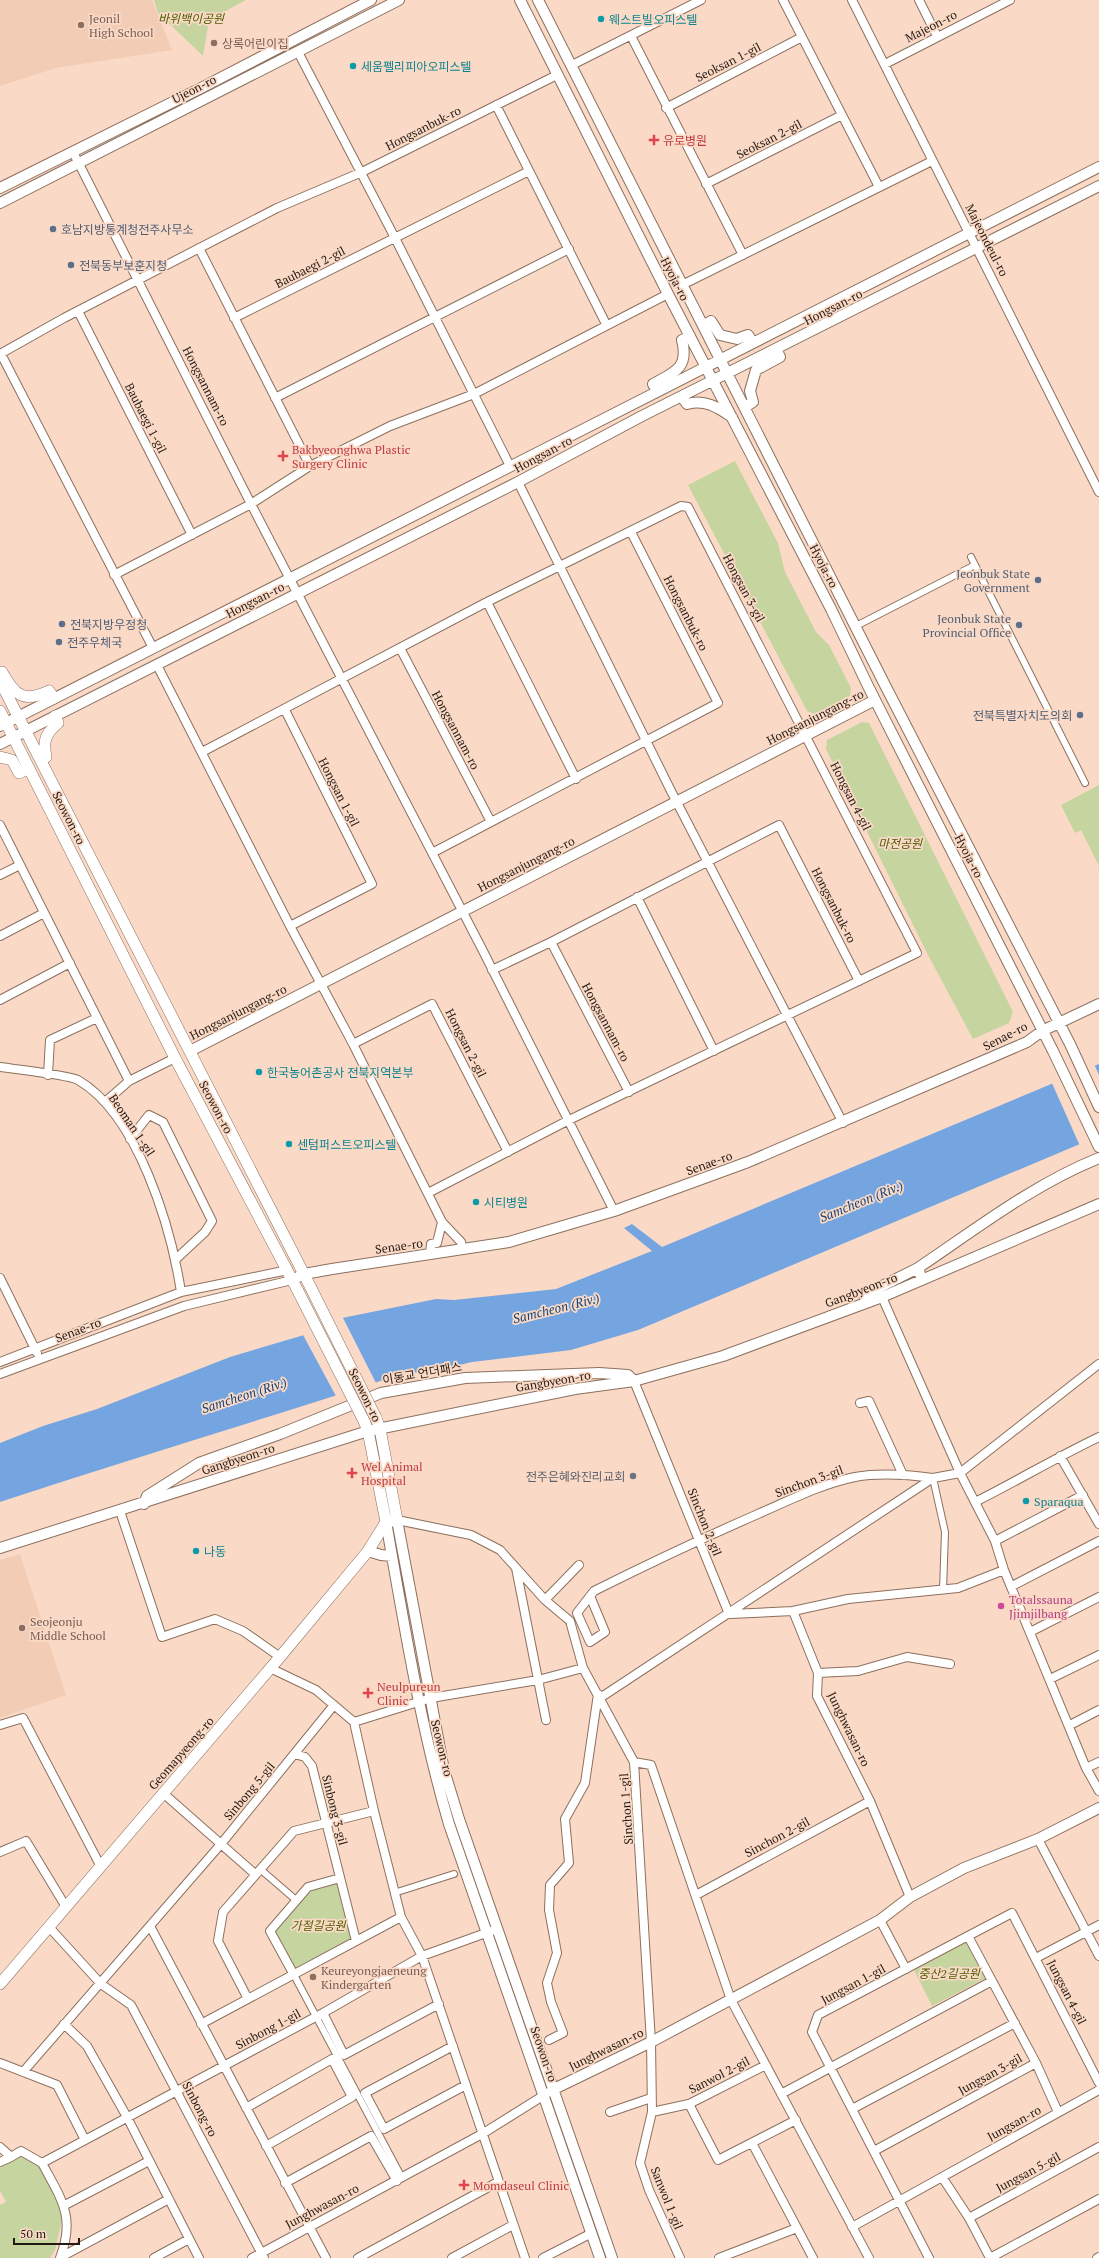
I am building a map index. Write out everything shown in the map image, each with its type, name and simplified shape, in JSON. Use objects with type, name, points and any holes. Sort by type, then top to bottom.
[{"type":"main road","points":[[0,674],[2,672],[10,686],[20,695],[30,698],[49,691],[54,698]]},
{"type":"main road","name":"Seowon-ro","points":[[0,681],[304,1274],[376,1418],[380,1428],[392,1521]]},
{"type":"main road","name":"Seowon-ro","points":[[0,712],[3,724],[14,738],[175,1058],[290,1275],[366,1426],[392,1521]]},
{"type":"main road","points":[[41,760],[46,757],[43,745],[46,734],[58,723],[55,716]]},
{"type":"main road","points":[[0,757],[12,760],[20,773],[29,768]]},
{"type":"main road","name":"Geomapyeong-ro","points":[[0,1984],[49,1928],[100,1865],[280,1658],[392,1521]]},
{"type":"street","name":"Ujeon-ro","points":[[0,188],[371,0]]},
{"type":"street","name":"Ujeon-ro","points":[[0,202],[399,0]]},
{"type":"street","name":"Hyoja-ro","points":[[520,0],[668,294],[831,609],[875,700],[1053,1051],[1099,1147]]},
{"type":"street","name":"Hyoja-ro","points":[[538,0],[720,360],[1070,1044],[1099,1107]]},
{"type":"street","points":[[572,65],[701,0]]},
{"type":"street","points":[[783,0],[879,187]]},
{"type":"street","name":"Majeondeul-ro","points":[[852,0],[932,161],[978,248],[1099,492]]},
{"type":"street","points":[[919,0],[936,36]]},
{"type":"street","name":"Majeon-ro","points":[[885,64],[936,36],[1010,0]]},
{"type":"street","points":[[631,36],[666,108],[743,255]]},
{"type":"street","name":"Seoksan 1-gil","points":[[666,108],[802,37]]},
{"type":"street","points":[[298,52],[396,238],[510,466]]},
{"type":"street","name":"Hongsanbuk-ro","points":[[362,172],[557,74]]},
{"type":"street","points":[[496,105],[606,324]]},
{"type":"street","name":"Seoksan 2-gil","points":[[706,184],[842,115]]},
{"type":"street","name":"Hongsannam-ro","points":[[73,152],[251,504],[432,853],[614,1211]]},
{"type":"street","points":[[682,285],[932,161]]},
{"type":"street","name":"Hongsan-ro","points":[[3,724],[1099,167]]},
{"type":"street","points":[[396,238],[529,171]]},
{"type":"street","points":[[153,648],[0,354],[198,248],[278,208],[362,172]]},
{"type":"street","name":"Hongsan-ro","points":[[0,744],[1099,186]]},
{"type":"street","name":"Baubaegi 2-gil","points":[[234,318],[396,238]]},
{"type":"street","points":[[198,248],[310,466]]},
{"type":"street","points":[[275,398],[569,249]]},
{"type":"street","points":[[114,575],[251,504],[310,466],[390,426],[474,394],[606,324],[668,294]]},
{"type":"street","name":"Baubaegi 1-gil","points":[[78,311],[192,535]]},
{"type":"street","points":[[703,326],[711,321],[720,335],[737,339],[748,335],[753,343]]},
{"type":"street","points":[[657,391],[653,384],[682,365],[686,354],[682,340],[690,336]]},
{"type":"street","points":[[745,407],[753,402],[750,391],[756,370],[780,357],[776,349]]},
{"type":"street","points":[[682,397],[687,404],[697,401],[708,403],[732,417]]},
{"type":"street","points":[[518,482],[647,742],[843,1123]]},
{"type":"street","name":"Hongsan 3-gil","points":[[631,532],[681,506],[688,507],[807,736]]},
{"type":"street","points":[[202,752],[342,680],[487,602],[631,532]]},
{"type":"street","name":"Hongsanbuk-ro","points":[[491,822],[647,742],[718,703],[631,532]]},
{"type":"street","points":[[971,557],[1085,783]]},
{"type":"street","points":[[856,626],[975,566]]},
{"type":"street","points":[[487,602],[576,779]]},
{"type":"street","name":"Hongsannam-ro","points":[[400,648],[491,822]]},
{"type":"street","points":[[157,665],[290,926],[353,1044],[442,1222],[461,1242],[463,1250]]},
{"type":"street","name":"Hongsanjungang-ro","points":[[190,1051],[678,803],[875,700]]},
{"type":"street","name":"Hongsan 1-gil","points":[[285,710],[372,884],[290,926]]},
{"type":"street","name":"Hongsan 4-gil","points":[[807,736],[917,953],[859,981]]},
{"type":"street","points":[[432,853],[491,822]]},
{"type":"street","name":"Hongsanbuk-ro","points":[[551,942],[779,824],[859,981]]},
{"type":"street","points":[[0,825],[129,1081]]},
{"type":"street","points":[[0,875],[20,865]]},
{"type":"street","points":[[637,897],[714,1051]]},
{"type":"street","points":[[0,936],[44,913]]},
{"type":"street","name":"Hongsannam-ro","points":[[551,942],[629,1092]]},
{"type":"street","points":[[492,970],[551,942]]},
{"type":"street","points":[[0,1000],[70,963]]},
{"type":"street","points":[[428,1194],[569,1120],[859,981]]},
{"type":"street","name":"Hongsan 2-gil","points":[[353,1044],[432,1004],[508,1152]]},
{"type":"street","name":"Senae-ro","points":[[0,1362],[181,1292],[509,1242],[614,1211],[748,1162],[843,1123],[1027,1042],[1042,1031],[1099,1004]]},
{"type":"street","points":[[48,1075],[50,1040],[97,1018]]},
{"type":"street","points":[[105,1102],[129,1081],[175,1058]]},
{"type":"street","name":"Beoman 1-gil","points":[[0,1067],[77,1079],[105,1102],[144,1160],[176,1259],[181,1292]]},
{"type":"street","points":[[130,1139],[149,1115],[163,1122],[212,1220],[206,1232],[176,1259]]},
{"type":"street","points":[[868,1302],[864,1295],[918,1268],[1040,1187],[1080,1166],[1099,1158]]},
{"type":"street","name":"Gangbyeon-ro","points":[[0,1548],[144,1504],[366,1426],[380,1428],[575,1389],[634,1381],[723,1356],[882,1297],[1099,1204]]},
{"type":"street","points":[[430,1254],[430,1244],[437,1243],[441,1234],[442,1222]]},
{"type":"street","points":[[918,1268],[922,1280]]},
{"type":"street","name":"Senae-ro","points":[[0,1374],[184,1306],[290,1275]]},
{"type":"street","points":[[0,1278],[39,1359]]},
{"type":"street","points":[[882,1297],[960,1473],[995,1541],[1004,1570],[1070,1725],[1086,1768],[1099,1791]]},
{"type":"street","name":"Sinchon 3-gil","points":[[590,1642],[576,1613],[594,1591],[700,1540],[810,1491],[839,1481],[857,1477],[903,1475],[933,1478],[960,1473],[1099,1364]]},
{"type":"street","name":"이동교 언더패스","points":[[144,1504],[147,1496],[199,1463],[280,1434],[381,1393],[465,1378],[502,1375],[599,1373],[628,1374],[634,1381]]},
{"type":"street","name":"Sinchon 2-gil","points":[[634,1381],[729,1614]]},
{"type":"street","points":[[860,1403],[869,1401],[903,1475]]},
{"type":"street","points":[[975,1502],[1020,1480],[1060,1456],[1099,1438]]},
{"type":"street","points":[[1060,1456],[1099,1524]]},
{"type":"street","points":[[933,1478],[945,1532],[943,1590]]},
{"type":"street","name":"Sinchon 3-gil","points":[[599,1696],[729,1614],[933,1478]]},
{"type":"street","points":[[995,1541],[1083,1495]]},
{"type":"street","points":[[120,1511],[162,1637],[215,1619],[243,1631],[280,1658]]},
{"type":"street","name":"Seowon-ro","points":[[392,1521],[392,1556],[418,1702],[433,1769],[449,1824],[600,2258]]},
{"type":"street","name":"Seowon-ro","points":[[392,1521],[444,1770],[497,1929],[612,2258]]},
{"type":"street","name":"Sinchon 1-gil","points":[[392,1521],[471,1535],[500,1550],[545,1600],[570,1621],[583,1668],[634,1762],[651,2042]]},
{"type":"street","points":[[1012,1586],[1059,1564],[1099,1541]]},
{"type":"street","points":[[368,1551],[381,1555],[392,1556]]},
{"type":"street","points":[[545,1600],[579,1564]]},
{"type":"street","points":[[516,1568],[546,1720]]},
{"type":"street","points":[[729,1614],[793,1611],[848,1599],[958,1588],[1004,1570]]},
{"type":"street","points":[[580,1654],[590,1642],[605,1632],[590,1596]]},
{"type":"street","points":[[1030,1632],[1099,1597]]},
{"type":"street","points":[[793,1611],[818,1672]]},
{"type":"street","points":[[1050,1679],[1099,1655]]},
{"type":"street","name":"Junghwasan-ro","points":[[910,1897],[870,1801],[817,1696],[818,1672],[858,1671],[907,1657],[950,1664]]},
{"type":"street","points":[[270,1668],[316,1690],[354,1722],[374,1811],[401,1917],[422,1956],[525,2258]]},
{"type":"street","points":[[354,1722],[430,1698],[538,1680],[583,1668]]},
{"type":"street","name":"Seowon-ro","points":[[550,2040],[563,2033],[551,2002],[547,1983],[556,1953],[549,1910],[550,1885],[569,1863],[565,1819],[585,1783],[599,1696]]},
{"type":"street","points":[[296,1754],[334,1705]]},
{"type":"street","points":[[1070,1725],[1099,1710]]},
{"type":"street","points":[[0,1725],[23,1718],[100,1865]]},
{"type":"street","name":"Sinbong 3-gil","points":[[296,1754],[306,1757],[312,1766],[356,1941]]},
{"type":"street","name":"Sinbong 5-gil","points":[[150,1926],[296,1754]]},
{"type":"street","points":[[634,1762],[652,1765],[731,2000]]},
{"type":"street","points":[[1086,1768],[1099,1762]]},
{"type":"street","points":[[163,1793],[221,1844],[296,1900]]},
{"type":"street","name":"Sinchon 2-gil","points":[[696,1895],[870,1801]]},
{"type":"street","name":"Junghwasan-ro","points":[[252,2258],[262,2255],[482,2134],[554,2089],[651,2042],[880,1920],[910,1897],[964,1868],[1038,1839],[1099,1808]]},
{"type":"street","points":[[248,1999],[218,1941],[223,1912],[257,1871],[294,1831],[374,1811]]},
{"type":"street","points":[[1038,1839],[1099,1956]]},
{"type":"street","points":[[0,1852],[26,1841],[66,1907]]},
{"type":"street","points":[[394,1893],[454,1874]]},
{"type":"street","points":[[340,1878],[308,1887],[270,1931],[399,2179]]},
{"type":"street","name":"Jungsan 4-gil","points":[[968,1936],[1012,1913],[1099,2083]]},
{"type":"street","points":[[201,2024],[401,1917]]},
{"type":"street","points":[[880,1920],[906,1969],[968,1936]]},
{"type":"street","points":[[1036,1958],[1099,1925]]},
{"type":"street","points":[[23,2072],[150,1926],[326,2258]]},
{"type":"street","name":"Sinbong-ro","points":[[49,1928],[101,1984],[131,2005],[262,2255]]},
{"type":"street","points":[[439,2004],[344,2055],[323,2013],[422,1956],[497,1929]]},
{"type":"street","name":"Jungsan 3-gil","points":[[968,1936],[1036,2063],[1058,2112]]},
{"type":"street","name":"Jungsan 1-gil","points":[[906,1969],[818,2015],[812,2032],[929,2258]]},
{"type":"street","points":[[781,2094],[992,1981]]},
{"type":"street","name":"Sanwol 2-gil","points":[[731,2000],[869,2258]]},
{"type":"street","name":"Sinbong 1-gil","points":[[42,2162],[323,2013]]},
{"type":"street","points":[[852,2109],[1015,2023]]},
{"type":"street","points":[[64,2024],[87,2046],[127,2117],[199,2258]]},
{"type":"street","name":"Sanwol 1-gil","points":[[651,2042],[652,2112],[640,2163],[649,2190],[680,2258]]},
{"type":"street","points":[[453,2046],[365,2093],[384,2129],[466,2085]]},
{"type":"street","points":[[246,2108],[332,2059],[352,2097],[266,2146]]},
{"type":"street","points":[[0,2063],[57,2085],[85,2140]]},
{"type":"street","name":"Jungsan 3-gil","points":[[874,2151],[1036,2063]]},
{"type":"street","name":"Sanwol 2-gil","points":[[766,2065],[689,2104],[718,2160],[796,2120]]},
{"type":"street","name":"Jungsan-ro","points":[[852,2227],[1099,2090]]},
{"type":"street","points":[[610,2112],[651,2098]]},
{"type":"street","points":[[652,2112],[689,2104]]},
{"type":"street","points":[[285,2183],[371,2136],[399,2179]]},
{"type":"street","points":[[752,2143],[813,2258]]},
{"type":"street","points":[[0,2147],[11,2156]]},
{"type":"street","name":"Jungsan 5-gil","points":[[969,2218],[1099,2147]]},
{"type":"street","points":[[0,2162],[21,2151],[42,2162],[65,2206],[68,2224],[60,2257]]},
{"type":"street","points":[[65,2206],[149,2161]]},
{"type":"street","points":[[942,2177],[969,2218],[990,2258],[1099,2199]]},
{"type":"street","points":[[358,2258],[498,2182]]},
{"type":"street","points":[[60,2257],[169,2199]]},
{"type":"street","points":[[452,2258],[513,2225]]},
{"type":"street","points":[[719,2258],[797,2228]]},
{"type":"street","points":[[543,2258],[588,2235]]},
{"type":"street","points":[[154,2258],[190,2239]]},
{"type":"shaded area","name":"Jeonil High School","points":[[0,0],[152,0],[172,50],[56,68],[0,86]]},
{"type":"shaded area","name":"Seojeonju Middle School","points":[[20,1554],[66,1695],[0,1718],[0,1560]]},
{"type":"green space","name":"바위백이공원","points":[[154,0],[246,0],[209,20],[203,56],[158,13]]},
{"type":"green space","points":[[735,461],[778,543],[785,572],[816,632],[829,645],[851,688],[850,696],[815,714],[807,711],[688,485]]},
{"type":"green space","name":"마전공원","points":[[862,722],[869,723],[1013,1012],[1009,1023],[973,1039],[928,955],[826,749],[827,740]]},
{"type":"green space","points":[[1099,785],[1099,866],[1081,830],[1075,833],[1061,805]]},
{"type":"green space","name":"가절길공원","points":[[340,1878],[356,1941],[294,1975],[270,1931],[308,1887]]},
{"type":"green space","name":"중산2길공원","points":[[966,1940],[986,1978],[932,2006],[913,1968]]},
{"type":"green space","points":[[20,2155],[39,2166],[59,2204],[62,2220],[55,2250],[50,2258],[0,2258],[0,2205],[6,2202],[0,2191],[0,2166]]},
{"type":"water","name":"Samcheon (Riv.)","points":[[1099,1064],[1099,1136],[638,1330],[571,1350],[472,1362],[427,1373],[408,1372],[0,1502],[0,1443],[43,1426],[97,1409],[230,1357],[304,1335],[342,1318],[436,1299],[454,1300],[556,1289],[652,1251],[624,1228],[632,1224],[662,1247]]},
{"type":"pier","points":[[1094,1064],[1099,1075],[1099,1138],[1080,1146],[1051,1081]]},
{"type":"pier","points":[[342,1316],[377,1385],[337,1398],[302,1333]]},
{"type":"place","name":"웨스트빌오피스텔","points":[[601,19]]},
{"type":"place","name":"Jeonil High School","points":[[81,25]]},
{"type":"place","name":"상록어린이집","points":[[214,43]]},
{"type":"place","name":"세움펠리피아오피스텔","points":[[353,66]]},
{"type":"place","name":"유로병원","points":[[654,140]]},
{"type":"place","name":"호남지방통계청전주사무소","points":[[53,229]]},
{"type":"place","name":"전북동부보훈지청","points":[[71,265]]},
{"type":"place","name":"Bakbyeonghwa Plastic Surgery Clinic","points":[[283,456]]},
{"type":"place","name":"Jeonbuk State Government","points":[[1038,580]]},
{"type":"place","name":"전북지방우정청","points":[[62,624]]},
{"type":"place","name":"Jeonbuk State Provincial Office","points":[[1019,625]]},
{"type":"place","name":"전주우체국","points":[[59,642]]},
{"type":"place","name":"전북특별자치도의회","points":[[1080,715]]},
{"type":"place","name":"한국농어촌공사 전북지역본부","points":[[259,1072]]},
{"type":"place","name":"센텀퍼스트오피스텔","points":[[289,1144]]},
{"type":"place","name":"시티병원","points":[[476,1202]]},
{"type":"place","name":"Wel Animal Hospital","points":[[352,1473]]},
{"type":"place","name":"전주은혜와진리교회","points":[[633,1476]]},
{"type":"place","name":"Sparaqua","points":[[1026,1501]]},
{"type":"place","name":"나동","points":[[196,1551]]},
{"type":"place","name":"Totalssauna Jjimjilbang","points":[[1001,1606]]},
{"type":"place","name":"Seojeonju Middle School","points":[[22,1628]]},
{"type":"place","name":"Neulpureun Clinic","points":[[368,1693]]},
{"type":"place","name":"Keureyongjaeneung Kindergarten","points":[[313,1977]]},
{"type":"place","name":"Momdaseul Clinic","points":[[464,2185]]}]
